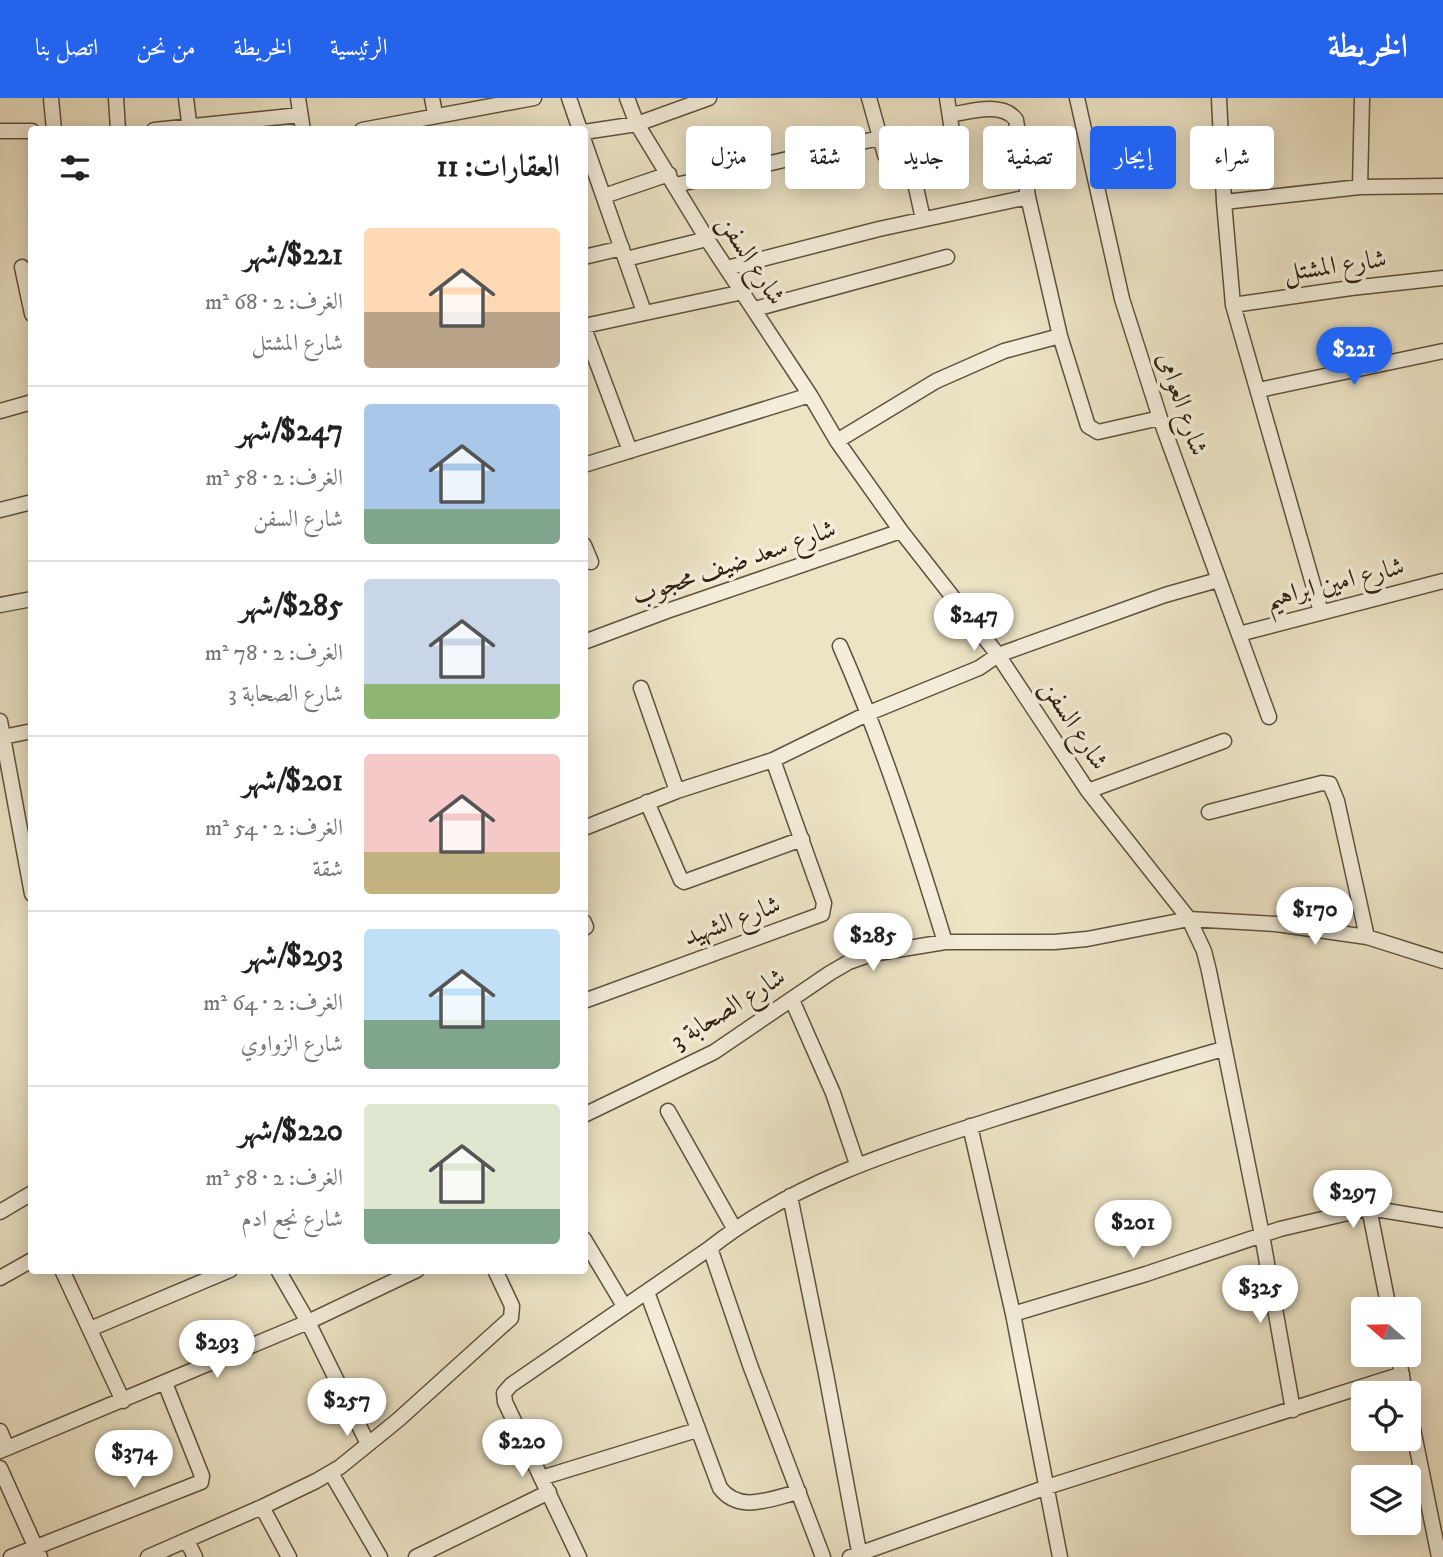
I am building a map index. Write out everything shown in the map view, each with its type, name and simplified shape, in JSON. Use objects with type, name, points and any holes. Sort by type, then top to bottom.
[{"type":"street","points":[[51,98],[54,126]]},
{"type":"street","points":[[116,98],[118,126]]},
{"type":"street","points":[[186,98],[190,126]]},
{"type":"street","points":[[227,126],[301,122],[298,98]]},
{"type":"street","points":[[432,98],[435,114]]},
{"type":"street","points":[[380,126],[534,98]]},
{"type":"street","points":[[569,98],[580,126]]},
{"type":"street","name":"شارع السفن","points":[[627,98],[637,124],[707,239],[755,309],[837,441],[901,531],[998,655],[1088,791],[1189,919],[1204,951],[1262,1235],[1293,1410]]},
{"type":"street","points":[[588,130],[637,124],[709,98]]},
{"type":"street","points":[[588,188],[602,190],[672,180],[879,138],[869,98]]},
{"type":"street","points":[[947,98],[952,126]]},
{"type":"street","name":"شارع العوامى","points":[[1077,98],[1109,251],[1122,299],[1160,418],[1269,717]]},
{"type":"street","points":[[1219,98],[1233,305],[1321,612]]},
{"type":"street","points":[[1360,187],[1362,98]]},
{"type":"street","points":[[950,115],[979,110],[1001,110],[1013,115],[1016,120],[1028,197],[1060,336],[1085,421],[1092,430],[1098,432],[1160,418]]},
{"type":"street","points":[[0,131],[28,131]]},
{"type":"street","points":[[588,152],[645,312]]},
{"type":"street","points":[[1224,202],[1360,187],[1443,186]]},
{"type":"street","points":[[916,189],[923,219]]},
{"type":"street","points":[[727,268],[923,219],[1028,197]]},
{"type":"street","points":[[588,257],[624,254],[707,239]]},
{"type":"street","points":[[755,309],[947,257]]},
{"type":"street","points":[[22,267],[28,293]]},
{"type":"street","name":"شارع المشتل","points":[[1233,305],[1443,278]]},
{"type":"street","points":[[588,326],[743,292]]},
{"type":"street","points":[[837,441],[936,381],[1004,351],[1060,336]]},
{"type":"street","points":[[588,338],[629,451]]},
{"type":"street","points":[[1259,390],[1443,351]]},
{"type":"street","points":[[588,464],[810,395]]},
{"type":"street","points":[[0,411],[28,403]]},
{"type":"street","points":[[0,510],[28,503]]},
{"type":"street","name":"شارع سعد ضيف محجوب","points":[[588,641],[901,531]]},
{"type":"street","points":[[588,555],[591,562]]},
{"type":"street","points":[[588,826],[677,791],[773,760],[869,713],[979,668],[998,655],[1154,599],[1218,580]]},
{"type":"street","name":"شارع امين ابراهيم","points":[[1239,634],[1443,581]]},
{"type":"street","points":[[0,605],[28,600]]},
{"type":"street","points":[[840,646],[869,713],[909,825],[945,942]]},
{"type":"street","points":[[641,688],[677,791]]},
{"type":"street","points":[[0,721],[28,854]]},
{"type":"street","points":[[3,737],[28,732]]},
{"type":"street","points":[[1088,791],[1224,741]]},
{"type":"street","name":"شارع الشهيد","points":[[588,1000],[822,914],[824,903],[773,760]]},
{"type":"street","points":[[1209,812],[1330,783],[1337,801],[1367,937]]},
{"type":"street","points":[[647,802],[684,882],[802,839]]},
{"type":"street","name":"شارع الصحابة 3","points":[[588,1113],[714,1052],[849,962],[872,954],[945,942],[1054,942],[1087,939],[1189,919],[1276,924],[1367,937],[1443,961]]},
{"type":"street","points":[[792,1000],[833,1093],[857,1164]]},
{"type":"street","points":[[579,1557],[505,1402],[506,1389],[710,1248],[734,1228],[790,1196],[857,1164],[970,1126],[1223,1049]]},
{"type":"street","points":[[668,1111],[734,1228]]},
{"type":"street","points":[[970,1126],[1013,1314],[1059,1557]]},
{"type":"street","points":[[0,1212],[28,1195]]},
{"type":"street","points":[[790,1196],[826,1374],[856,1556],[1047,1487],[1402,1374]]},
{"type":"street","points":[[1013,1314],[1262,1235],[1368,1208],[1443,1220]]},
{"type":"street","points":[[1368,1208],[1387,1297]]},
{"type":"street","points":[[588,1246],[624,1306]]},
{"type":"street","points":[[710,1248],[750,1365],[823,1557]]},
{"type":"street","points":[[0,1278],[28,1262]]},
{"type":"street","points":[[64,1274],[123,1401]]},
{"type":"street","points":[[90,1329],[221,1274]]},
{"type":"street","points":[[280,1274],[308,1322],[368,1444]]},
{"type":"street","points":[[0,1431],[4,1449],[308,1322],[409,1274]]},
{"type":"street","points":[[148,1557],[262,1507],[331,1473],[368,1444],[508,1322],[513,1313],[512,1306],[497,1274]]},
{"type":"street","points":[[646,1292],[720,1488],[731,1499],[744,1504],[799,1492]]},
{"type":"street","points":[[1401,1367],[1403,1381]]},
{"type":"street","points":[[11,1557],[37,1552],[201,1482],[202,1476],[165,1383]]},
{"type":"street","points":[[541,1478],[697,1430]]},
{"type":"street","points":[[1418,1451],[1439,1557]]},
{"type":"street","points":[[0,1468],[37,1552]]},
{"type":"street","points":[[331,1473],[380,1557]]},
{"type":"street","points":[[416,1557],[549,1492]]},
{"type":"street","points":[[262,1507],[289,1557]]},
{"type":"street","points":[[187,1541],[195,1557]]}]
